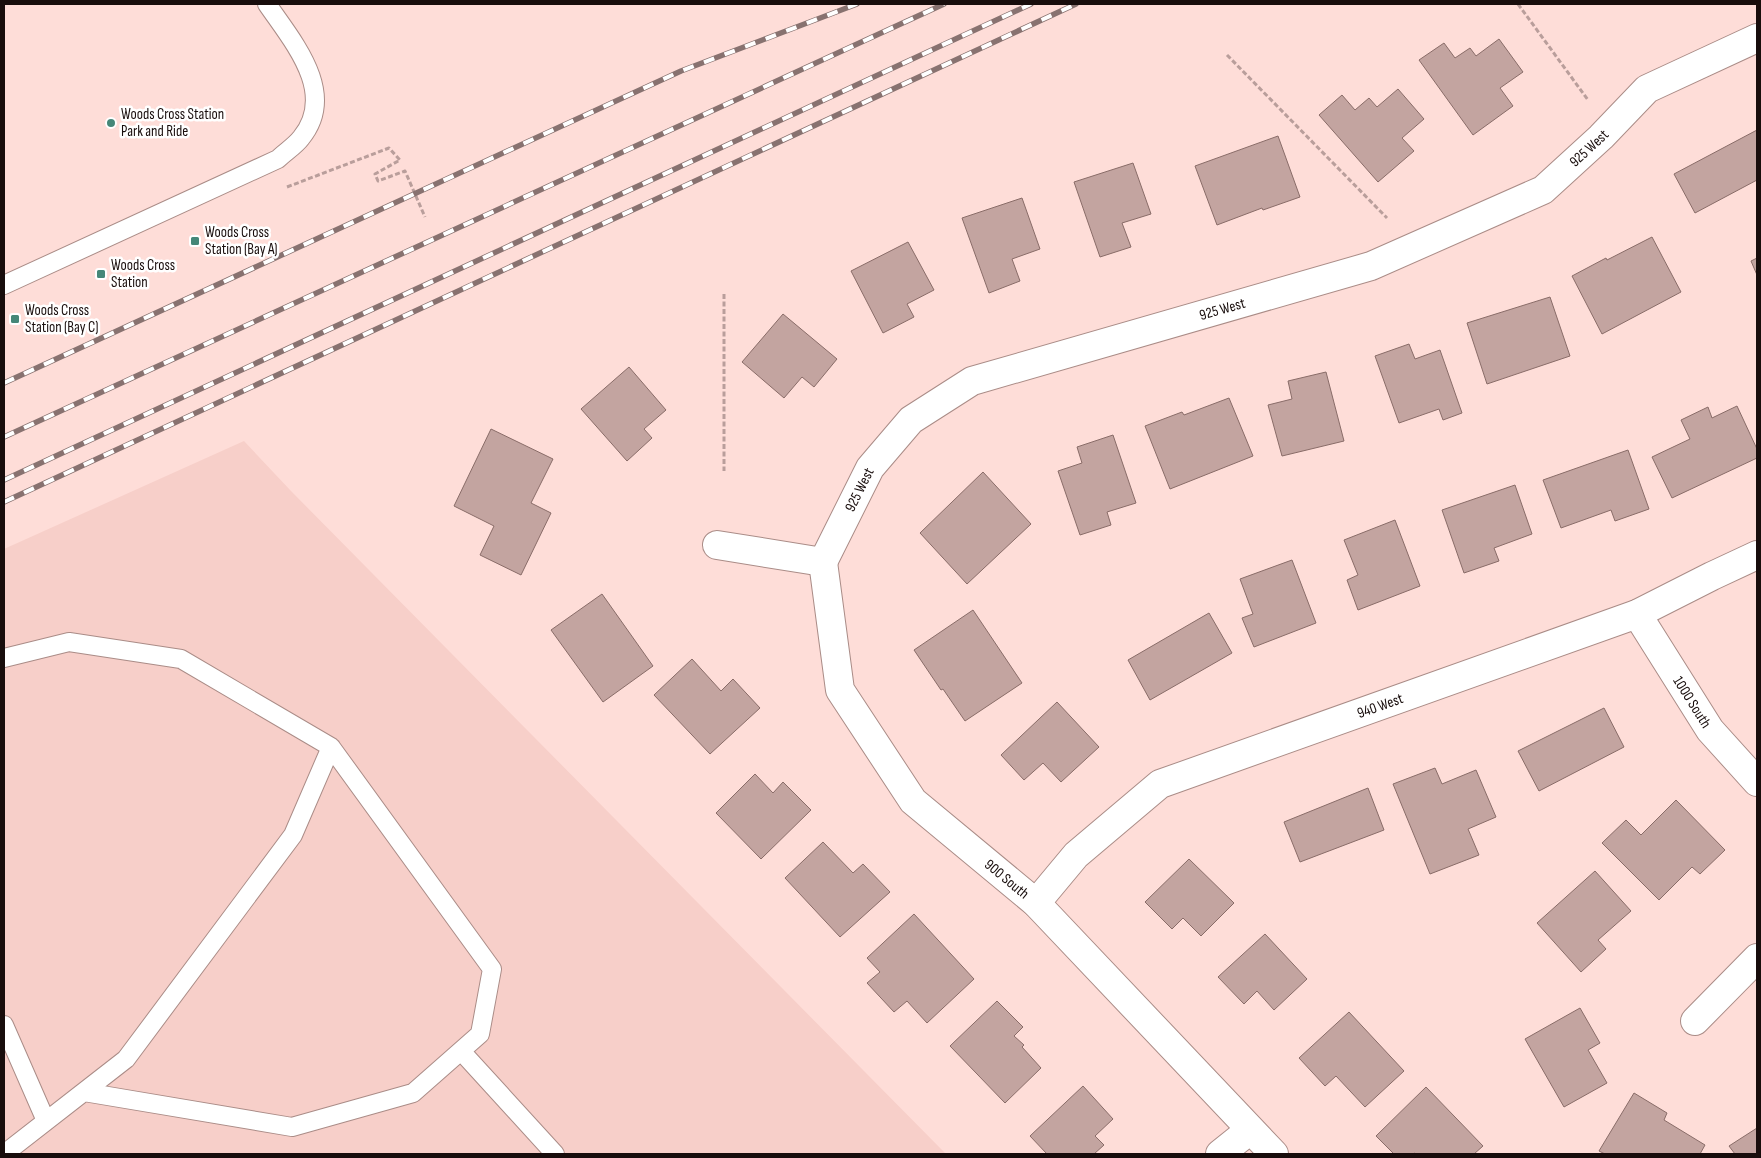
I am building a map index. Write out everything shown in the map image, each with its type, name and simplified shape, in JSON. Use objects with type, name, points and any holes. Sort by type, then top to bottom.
[{"type":"street","name":"925 West","points":[[823,562],[870,468],[911,420],[972,381],[1371,266],[1543,190],[1600,137],[1647,89],[1757,38]]},
{"type":"street","points":[[717,544],[823,562]]},
{"type":"street","name":"940 West","points":[[1036,903],[1076,856],[1160,784],[1637,614],[1757,555]]},
{"type":"street","name":"900 South","points":[[823,562],[840,690],[913,801],[1036,903],[1274,1154]]},
{"type":"street","name":"1000 South","points":[[1637,614],[1710,730],[1757,782]]},
{"type":"street","points":[[1695,1021],[1757,958]]},
{"type":"street","points":[[1220,1154],[1250,1130]]},
{"type":"lane","points":[[4,285],[278,159],[301,138],[314,113],[315,88],[304,60],[267,4]]},
{"type":"lane","points":[[4,658],[69,642],[181,659],[331,747],[492,969],[480,1034],[413,1093],[292,1127],[84,1092]]},
{"type":"lane","points":[[4,1154],[126,1060],[293,835],[331,747]]},
{"type":"lane","points":[[4,1025],[46,1121]]},
{"type":"lane","points":[[461,1051],[555,1154]]},
{"type":"path","points":[[1518,4],[1588,100]]},
{"type":"path","points":[[1226,55],[1387,218]]},
{"type":"path","points":[[287,187],[389,148],[400,160],[374,174],[378,181],[404,172],[425,217]]},
{"type":"path","points":[[724,294],[724,472]]},
{"type":"shaded area","points":[[244,441],[291,491],[946,1154],[4,1154],[4,549]]},
{"type":"building","points":[[1499,39],[1523,72],[1500,88],[1513,106],[1473,135],[1419,60],[1444,43],[1455,58],[1470,48],[1476,56]]},
{"type":"building","points":[[1398,89],[1424,119],[1402,138],[1414,151],[1378,182],[1319,115],[1342,95],[1355,110],[1369,98],[1377,107]]},
{"type":"building","points":[[1757,130],[1757,180],[1695,213],[1674,174]]},
{"type":"building","points":[[1278,136],[1300,197],[1263,210],[1262,208],[1217,225],[1195,166]]},
{"type":"building","points":[[1133,163],[1151,214],[1122,223],[1131,247],[1100,257],[1074,182]]},
{"type":"building","points":[[1022,198],[1040,249],[1012,259],[1020,281],[989,293],[962,218]]},
{"type":"building","points":[[1652,237],[1681,292],[1602,334],[1572,276]]},
{"type":"building","points":[[908,242],[934,290],[907,304],[914,317],[883,333],[851,271]]},
{"type":"building","points":[[1757,258],[1757,275],[1751,261]]},
{"type":"building","points":[[1550,297],[1570,356],[1487,384],[1467,323]]},
{"type":"building","points":[[783,314],[837,359],[814,387],[802,377],[784,398],[742,362]]},
{"type":"building","points":[[1409,344],[1415,359],[1440,350],[1462,413],[1443,420],[1439,409],[1399,423],[1375,356]]},
{"type":"building","points":[[629,367],[666,410],[644,429],[652,438],[627,461],[581,409]]},
{"type":"building","points":[[1326,372],[1344,441],[1282,456],[1268,405],[1292,399],[1288,381]]},
{"type":"building","points":[[1229,398],[1253,456],[1170,489],[1145,426],[1182,412],[1184,415]]},
{"type":"building","points":[[1737,406],[1757,449],[1757,458],[1672,498],[1652,457],[1690,439],[1681,420],[1708,407],[1712,418]]},
{"type":"building","points":[[491,429],[553,459],[531,503],[551,513],[521,575],[480,555],[494,526],[454,506]]},
{"type":"building","points":[[1113,435],[1136,503],[1107,512],[1111,525],[1080,535],[1058,471],[1082,463],[1077,447]]},
{"type":"building","points":[[1628,450],[1649,509],[1615,521],[1611,510],[1561,528],[1543,480]]},
{"type":"building","points":[[983,472],[1031,524],[967,584],[920,533]]},
{"type":"building","points":[[1515,485],[1532,534],[1494,548],[1499,561],[1464,573],[1442,510]]},
{"type":"building","points":[[1395,520],[1420,586],[1358,610],[1347,580],[1358,575],[1344,540]]},
{"type":"building","points":[[1292,560],[1316,623],[1254,647],[1242,618],[1253,614],[1240,579]]},
{"type":"building","points":[[602,594],[653,666],[603,702],[551,630]]},
{"type":"building","points":[[973,610],[1022,683],[965,721],[914,650]]},
{"type":"building","points":[[1209,613],[1232,653],[1150,700],[1128,660]]},
{"type":"building","points":[[692,659],[721,691],[733,679],[760,708],[710,754],[654,695]]},
{"type":"building","points":[[1057,702],[1099,747],[1061,782],[1043,763],[1024,780],[1001,755]]},
{"type":"building","points":[[1604,708],[1624,747],[1539,791],[1518,751]]},
{"type":"building","points":[[1435,768],[1442,784],[1476,770],[1496,817],[1468,829],[1479,855],[1430,874],[1393,784]]},
{"type":"building","points":[[755,774],[773,793],[783,782],[811,810],[761,859],[716,813]]},
{"type":"building","points":[[1368,788],[1384,830],[1300,862],[1284,822]]},
{"type":"building","points":[[1676,800],[1725,850],[1700,874],[1692,867],[1659,900],[1602,843],[1626,820],[1641,835]]},
{"type":"building","points":[[823,842],[853,873],[863,864],[890,892],[840,937],[785,878]]},
{"type":"building","points":[[1189,859],[1234,903],[1201,936],[1183,918],[1172,929],[1145,902]]},
{"type":"building","points":[[1595,871],[1631,911],[1598,940],[1606,949],[1581,972],[1537,923]]},
{"type":"building","points":[[914,914],[974,979],[927,1023],[907,1001],[894,1012],[867,983],[880,972],[867,958]]},
{"type":"building","points":[[1265,934],[1307,979],[1274,1010],[1257,991],[1244,1004],[1218,977]]},
{"type":"building","points":[[997,1001],[1023,1027],[1014,1036],[1024,1045],[1022,1047],[1041,1068],[1005,1103],[950,1046]]},
{"type":"building","points":[[1580,1008],[1600,1043],[1588,1050],[1607,1083],[1564,1107],[1525,1039]]},
{"type":"building","points":[[1349,1012],[1404,1071],[1365,1107],[1336,1076],[1325,1086],[1299,1058]]},
{"type":"building","points":[[1083,1086],[1113,1119],[1095,1136],[1104,1145],[1094,1154],[1047,1154],[1030,1136]]},
{"type":"building","points":[[1426,1087],[1483,1146],[1474,1154],[1394,1154],[1376,1136]]},
{"type":"building","points":[[1634,1093],[1667,1113],[1664,1120],[1705,1145],[1700,1154],[1605,1154],[1599,1151]]},
{"type":"building","points":[[1757,1128],[1757,1154],[1735,1154],[1729,1146]]},
{"type":"railway","points":[[4,383],[681,71],[857,4]]},
{"type":"railway","points":[[4,437],[944,4]]},
{"type":"railway","points":[[4,480],[1031,4]]},
{"type":"railway","points":[[4,502],[1076,4]]},
{"type":"place","name":"Woods Cross Station Park and Ride","points":[[111,123]]},
{"type":"place","name":"Woods Cross Station (Bay A)","points":[[195,241]]},
{"type":"place","name":"Woods Cross Station","points":[[101,274]]},
{"type":"place","name":"Woods Cross Station (Bay C)","points":[[15,319]]}]
